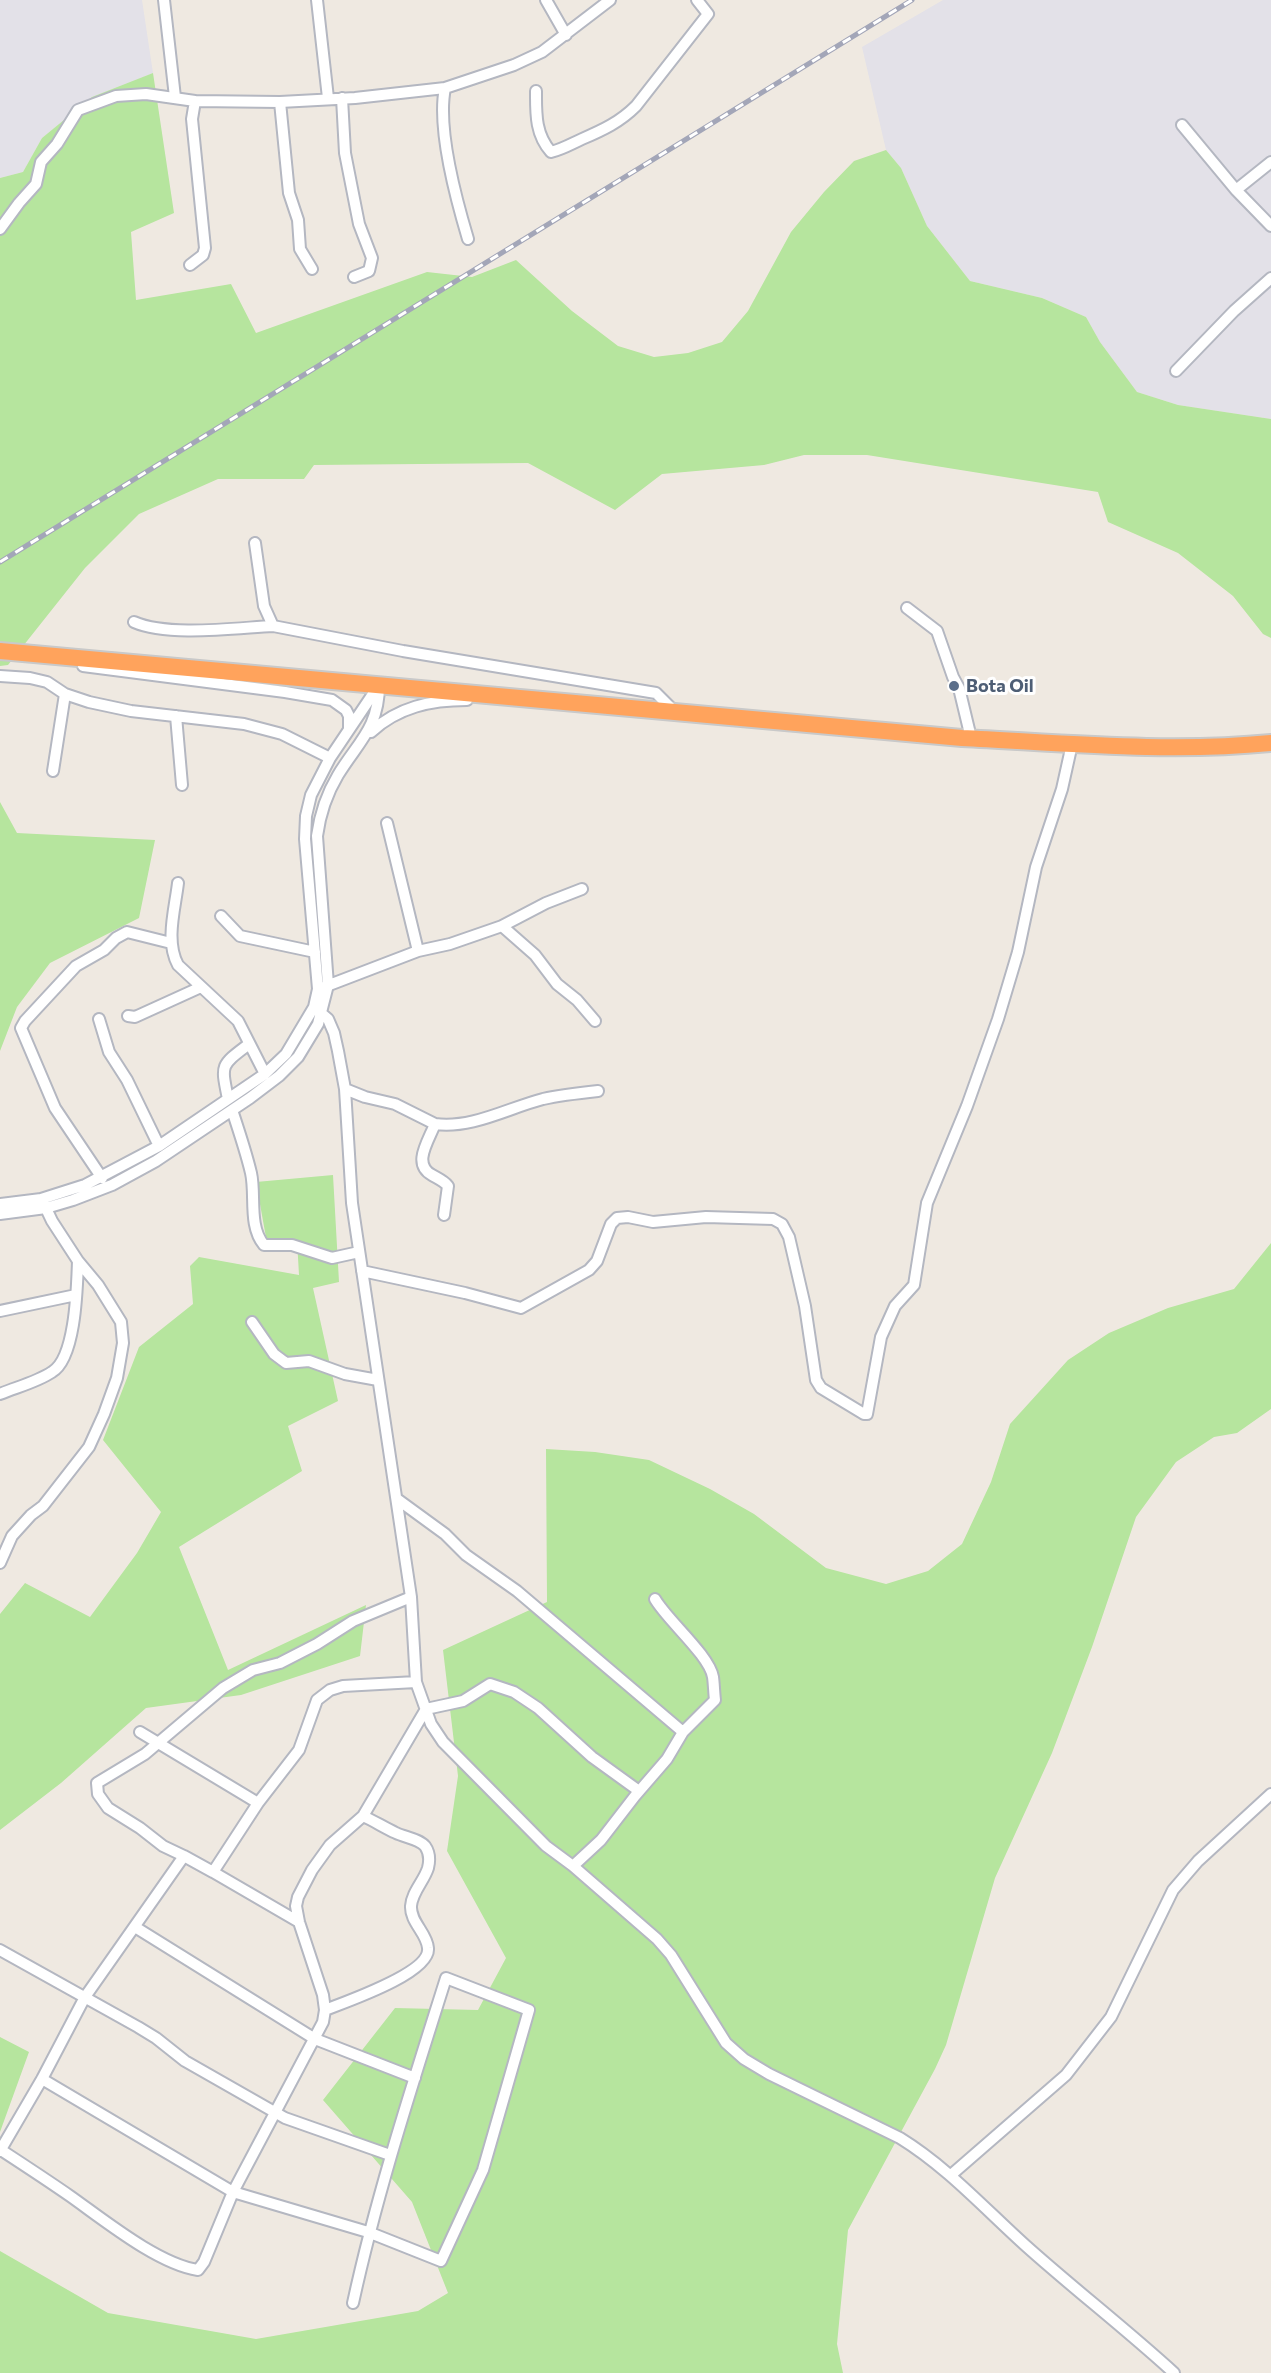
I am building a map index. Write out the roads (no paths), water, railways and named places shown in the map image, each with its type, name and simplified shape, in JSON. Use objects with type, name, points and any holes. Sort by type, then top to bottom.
[{"type":"highway","points":[[0,652],[971,738],[1185,747],[1271,743]]},
{"type":"street","points":[[164,0],[175,97]]},
{"type":"street","points":[[317,0],[328,99]]},
{"type":"street","points":[[546,0],[566,35]]},
{"type":"street","points":[[0,229],[19,202],[36,184],[41,162],[57,144],[78,110],[116,96],[146,94],[195,101],[280,102],[356,98],[446,88],[514,65],[542,52],[610,0]]},
{"type":"street","points":[[537,91],[537,123],[544,144],[551,152],[564,149],[583,138],[603,131],[626,116],[636,106],[708,14],[697,0]]},
{"type":"street","points":[[446,88],[442,100],[451,168],[468,239]]},
{"type":"street","points":[[342,98],[347,164],[359,224],[372,258],[369,271],[354,277]]},
{"type":"street","points":[[190,265],[203,255],[205,248],[192,119],[195,101]]},
{"type":"street","points":[[280,102],[289,193],[298,220],[300,249],[312,269]]},
{"type":"street","points":[[1182,124],[1236,190],[1271,226]]},
{"type":"street","points":[[1236,190],[1271,162]]},
{"type":"street","points":[[1176,371],[1234,311],[1271,278]]},
{"type":"street","points":[[255,543],[264,606],[273,626]]},
{"type":"street","points":[[907,608],[937,631],[953,678],[959,688],[971,738]]},
{"type":"street","points":[[134,622],[147,628],[201,630],[273,626],[403,651],[656,693],[675,712]]},
{"type":"street","points":[[0,652],[31,660],[332,700],[346,710],[349,716],[348,731]]},
{"type":"street","points":[[0,676],[30,678],[47,682],[65,694],[131,711],[252,726],[282,734],[330,758]]},
{"type":"street","points":[[323,987],[315,952],[305,839],[306,816],[311,795],[330,758],[379,685]]},
{"type":"street","points":[[0,1204],[73,1200],[112,1185],[156,1161],[232,1110],[279,1076],[298,1057],[318,1024],[318,1010],[323,987],[317,836],[320,812],[337,776],[373,723],[379,705],[379,685]]},
{"type":"street","points":[[53,771],[65,694]]},
{"type":"street","points":[[362,741],[394,715],[417,705],[461,700],[537,699]]},
{"type":"street","points":[[176,716],[182,785]]},
{"type":"street","points":[[362,1270],[521,1308],[590,1270],[597,1261],[611,1224],[617,1218],[628,1217],[653,1222],[706,1217],[773,1219],[782,1224],[789,1237],[805,1306],[816,1380],[821,1388],[867,1414],[881,1337],[895,1306],[914,1285],[927,1203],[967,1106],[998,1020],[1018,952],[1036,867],[1062,789],[1072,744]]},
{"type":"street","points":[[387,823],[418,951]]},
{"type":"street","points":[[178,883],[171,943],[173,956],[178,964],[238,1022],[265,1074]]},
{"type":"street","points":[[323,987],[418,951],[450,944],[502,926],[546,903],[582,889]]},
{"type":"street","points":[[221,916],[240,936],[315,952]]},
{"type":"street","points":[[502,926],[535,955],[557,984],[577,1000],[595,1021]]},
{"type":"street","points":[[102,1178],[55,1108],[21,1028],[76,966],[104,950],[116,938],[127,932],[171,943]]},
{"type":"street","points":[[128,1016],[135,1017],[201,987]]},
{"type":"street","points":[[0,1214],[44,1203],[102,1178],[159,1146],[265,1074],[286,1053],[318,1010]]},
{"type":"street","points":[[318,1010],[334,1033],[345,1089],[352,1203],[411,1597],[416,1682],[431,1724],[443,1742],[546,1846],[573,1866],[657,1939],[671,1955],[726,2043],[744,2059],[768,2074],[900,2138],[951,2175],[1025,2245],[1174,2373]]},
{"type":"street","points":[[99,1020],[109,1052],[127,1080],[159,1146]]},
{"type":"street","points":[[228,1099],[223,1070],[227,1060],[249,1044]]},
{"type":"street","points":[[345,1089],[365,1097],[395,1104],[435,1124],[472,1121],[542,1100],[598,1090]]},
{"type":"street","points":[[232,1110],[251,1174],[255,1220],[259,1239],[264,1245],[292,1245],[332,1258],[359,1252]]},
{"type":"street","points":[[435,1124],[422,1157],[422,1166],[425,1171],[448,1186],[444,1215]]},
{"type":"street","points":[[0,1563],[12,1536],[31,1515],[43,1506],[88,1447],[104,1414],[117,1378],[123,1343],[121,1322],[98,1285],[78,1261],[44,1203]]},
{"type":"street","points":[[0,1394],[54,1372],[63,1360],[68,1347],[76,1295],[78,1261]]},
{"type":"street","points":[[0,1311],[76,1295]]},
{"type":"street","points":[[252,1322],[274,1354],[286,1363],[309,1360],[345,1374],[378,1380]]},
{"type":"street","points":[[397,1499],[445,1534],[466,1555],[517,1591],[683,1732]]},
{"type":"street","points":[[299,1922],[163,1846],[108,1808],[98,1794],[97,1783],[121,1771],[159,1743],[223,1688],[253,1670],[280,1663],[317,1644],[353,1621],[411,1597]]},
{"type":"street","points":[[573,1866],[601,1840],[639,1791],[667,1760],[683,1732],[714,1700],[713,1674],[691,1642],[663,1614],[654,1599]]},
{"type":"street","points":[[213,1872],[258,1803],[299,1750],[317,1700],[330,1690],[343,1686],[416,1682]]},
{"type":"street","points":[[184,1856],[85,1997],[42,2079],[0,2150],[104,2222],[185,2268],[198,2270],[204,2262],[233,2192],[323,2022],[325,2010],[299,1922],[296,1906],[298,1897],[312,1870],[330,1845],[363,1816],[426,1709],[463,1701],[490,1684],[514,1692],[538,1708],[592,1757],[639,1791]]},
{"type":"street","points":[[140,1732],[258,1803]]},
{"type":"street","points":[[951,2175],[1066,2075],[1111,2017],[1173,1890],[1198,1861],[1271,1794]]},
{"type":"street","points":[[325,2010],[413,1971],[426,1960],[429,1952],[411,1907],[428,1868],[430,1855],[424,1844],[397,1834],[363,1816]]},
{"type":"street","points":[[135,1927],[315,2039],[415,2078]]},
{"type":"street","points":[[0,1950],[156,2038],[185,2061],[275,2112],[318,2131],[390,2155]]},
{"type":"street","points":[[42,2079],[233,2192],[368,2232],[441,2261],[483,2170],[529,2010],[446,1978],[390,2155],[368,2232],[353,2303]]},
{"type":"railway","points":[[0,562],[912,0]]},
{"type":"place","name":"Bota Oil","points":[[954,686]]}]
